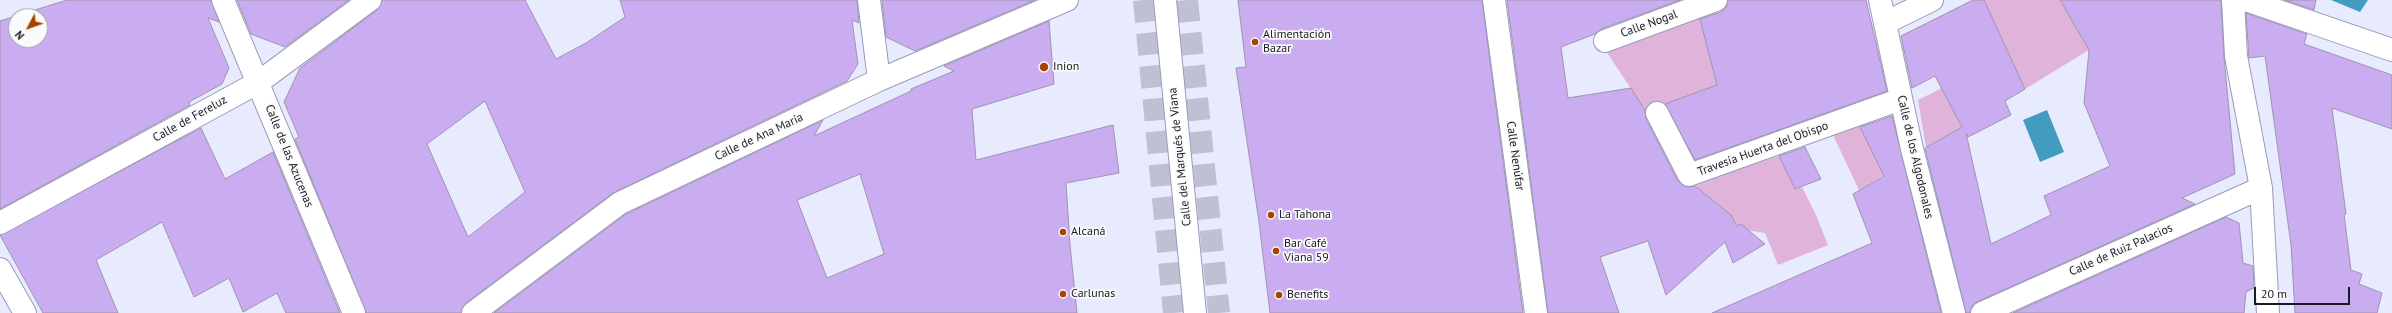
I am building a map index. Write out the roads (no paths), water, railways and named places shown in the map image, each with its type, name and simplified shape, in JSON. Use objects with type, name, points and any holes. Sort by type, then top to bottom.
[{"type":"street","name":"Calle de las Azucenas","points":[[223,0],[259,82],[354,313]]},
{"type":"street","name":"Calle de Fereluz","points":[[0,223],[259,82],[370,0]]},
{"type":"street","points":[[869,0],[879,80]]},
{"type":"street","name":"Calle de Ana María","points":[[473,313],[620,203],[879,80],[1067,0]]},
{"type":"street","name":"Calle del Marqués de Viana","points":[[1165,0],[1195,313]]},
{"type":"street","name":"Calle Nenúfar","points":[[1494,0],[1536,313]]},
{"type":"street","name":"Calle Nogal","points":[[1605,41],[1716,0]]},
{"type":"street","name":"Calle de los Algodonales","points":[[1880,0],[1901,99],[1954,313]]},
{"type":"street","points":[[1885,23],[1932,0]]},
{"type":"street","points":[[2233,0],[2236,56],[2261,188],[2268,313]]},
{"type":"street","points":[[2246,0],[2392,50]]},
{"type":"street","name":"Travesía Huerta del Obispo","points":[[1658,113],[1689,175],[1901,99]]},
{"type":"street","name":"Calle de Ruiz Palacios","points":[[1982,313],[2261,188]]},
{"type":"street","points":[[0,269],[25,313]]},
{"type":"water","points":[[2331,0],[2368,0],[2360,12]]},
{"type":"water","points":[[2047,110],[2064,152],[2040,162],[2023,120]]},
{"type":"tunnel","points":[[1144,0],[1174,313]]},
{"type":"tunnel","points":[[1187,0],[1219,313]]},
{"type":"place","name":"Alimentación Bazar","points":[[1255,42]]},
{"type":"place","name":"Inion","points":[[1044,67]]},
{"type":"place","name":"La Tahona","points":[[1271,215]]},
{"type":"place","name":"Alcaná","points":[[1063,232]]},
{"type":"place","name":"Bar Café Viana 59","points":[[1276,251]]},
{"type":"place","name":"Carlunas","points":[[1063,294]]},
{"type":"place","name":"Benefits","points":[[1279,295]]}]
